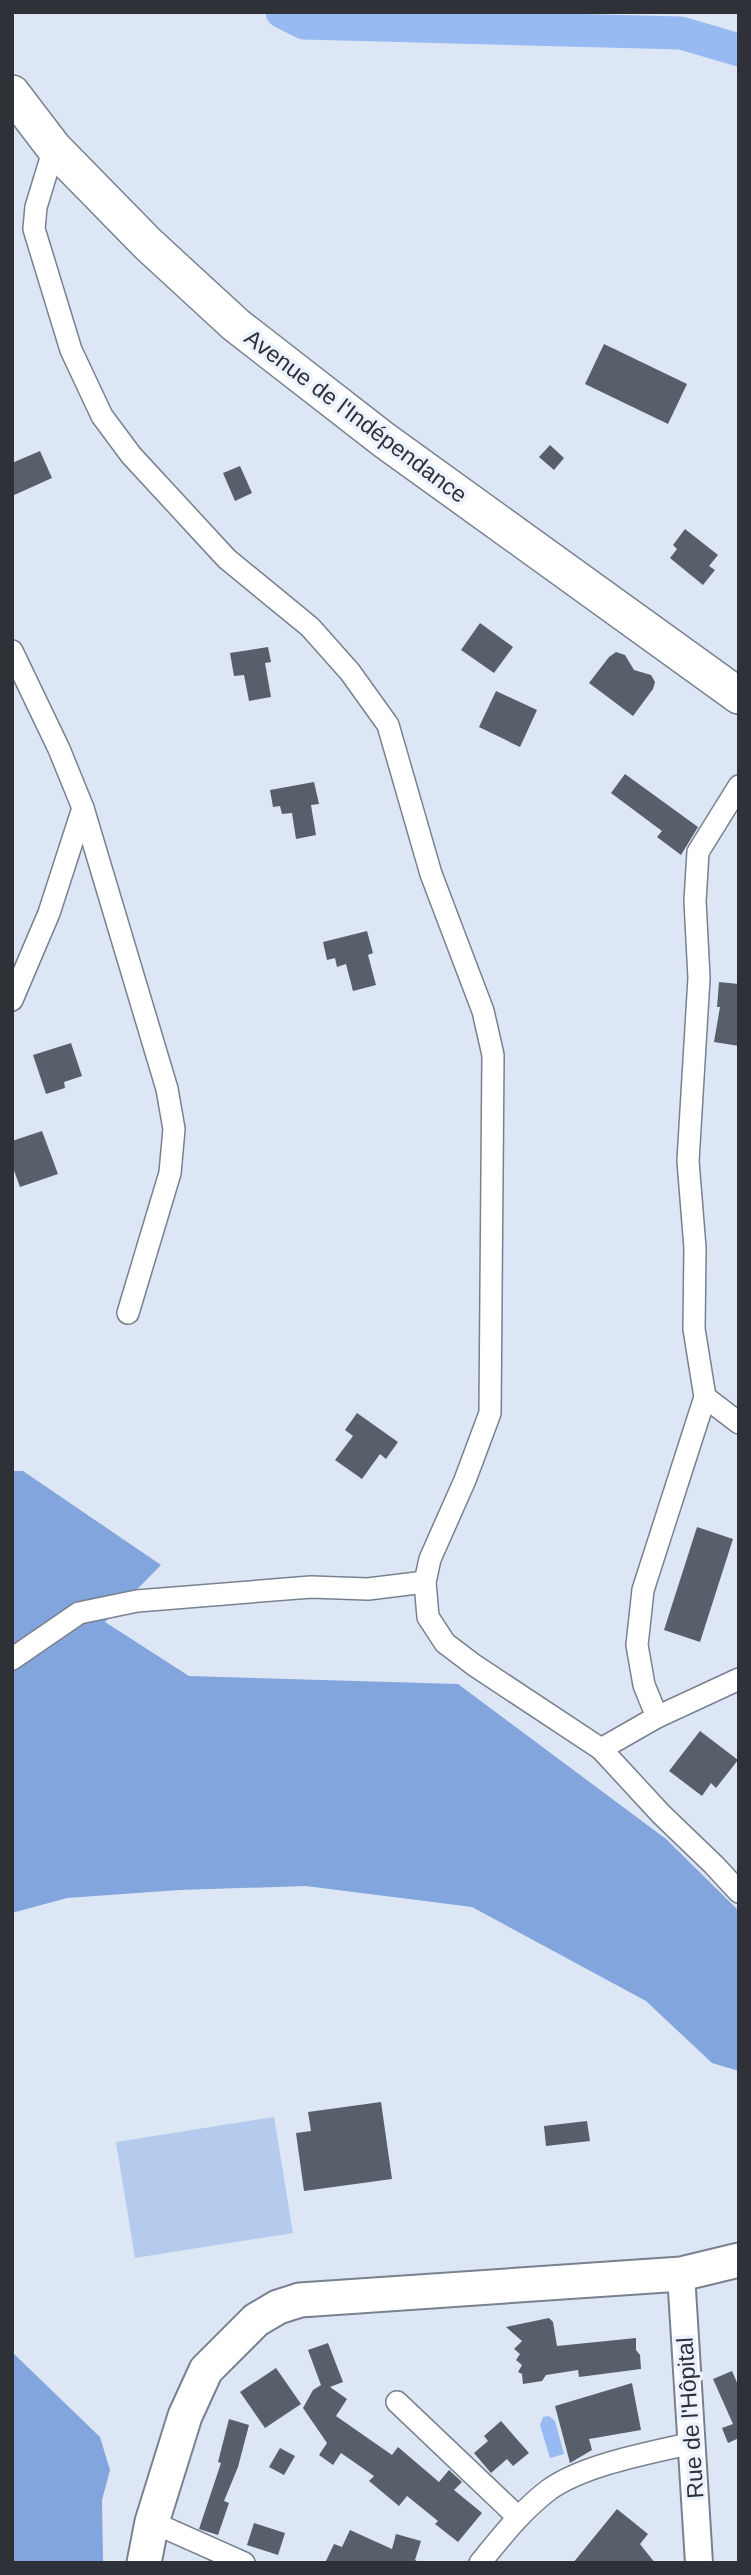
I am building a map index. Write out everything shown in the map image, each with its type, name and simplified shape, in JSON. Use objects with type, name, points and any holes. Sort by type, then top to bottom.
[{"type":"highway","name":"Avenue de l'Indépendance","points":[[12,93],[54,148],[148,244],[236,325],[384,440],[739,696]]},
{"type":"main road","points":[[144,2563],[152,2522],[185,2416],[206,2370],[256,2320],[278,2307],[300,2300],[681,2274],[739,2260]]},
{"type":"street","points":[[54,148],[36,207],[34,229],[71,351],[102,416],[131,455],[227,559],[310,627],[350,672],[388,726],[431,874],[483,1011],[493,1055],[490,1413],[465,1480],[430,1559],[425,1583],[428,1617],[445,1643],[601,1749],[739,1892]]},
{"type":"street","points":[[12,651],[59,749],[83,808],[167,1089],[174,1129],[170,1173],[128,1313]]},
{"type":"street","points":[[657,1717],[644,1685],[637,1645],[643,1590],[705,1398],[694,1329],[695,1248],[688,1161],[699,978],[695,901],[698,852],[739,786]]},
{"type":"street","points":[[12,1000],[49,913],[83,808]]},
{"type":"street","points":[[705,1398],[739,1423]]},
{"type":"street","points":[[12,1659],[79,1612],[137,1601],[311,1587],[368,1589],[425,1583]]},
{"type":"street","points":[[601,1749],[657,1717],[739,1679]]},
{"type":"street","name":"Rue de l'Hôpital","points":[[681,2274],[699,2563]]},
{"type":"street","points":[[397,2402],[518,2517]]},
{"type":"street","points":[[480,2563],[518,2517],[552,2488],[603,2464],[692,2443]]},
{"type":"street","points":[[152,2522],[244,2563]]},
{"type":"shaded area","points":[[12,1471],[23,1471],[161,1565],[105,1622],[189,1676],[458,1684],[666,1839],[739,1911],[739,2071],[712,2063],[646,2001],[472,1907],[306,1886],[179,1890],[67,1898],[12,1913]]},
{"type":"shaded area","points":[[274,2117],[293,2233],[135,2258],[116,2142]]},
{"type":"shaded area","points":[[12,2352],[100,2437],[110,2470],[102,2500],[103,2563],[12,2563]]},
{"type":"shaded area","points":[[549,2416],[555,2421],[564,2454],[550,2458],[540,2425],[543,2417]]},
{"type":"building","points":[[604,344],[687,384],[668,424],[585,384]]},
{"type":"building","points":[[550,445],[564,458],[554,470],[539,457]]},
{"type":"building","points":[[40,451],[52,478],[12,496],[12,463]]},
{"type":"building","points":[[240,466],[252,493],[235,501],[223,473]]},
{"type":"building","points":[[685,529],[718,555],[709,566],[715,570],[703,585],[670,558],[677,549],[673,545]]},
{"type":"building","points":[[480,623],[513,647],[494,673],[461,650]]},
{"type":"building","points":[[268,647],[271,662],[265,663],[271,697],[249,701],[244,675],[234,676],[230,653]]},
{"type":"building","points":[[616,652],[625,655],[634,670],[651,675],[655,682],[653,689],[633,716],[589,683]]},
{"type":"building","points":[[496,691],[537,710],[520,747],[479,727]]},
{"type":"building","points":[[625,774],[698,827],[681,855],[657,837],[662,831],[611,793]]},
{"type":"building","points":[[314,782],[319,804],[311,805],[316,835],[296,839],[292,813],[282,814],[280,806],[273,807],[270,790]]},
{"type":"building","points":[[367,931],[373,953],[368,955],[376,985],[353,991],[346,964],[337,967],[335,958],[327,960],[323,942]]},
{"type":"building","points":[[719,982],[739,984],[739,1046],[714,1042],[720,1007],[717,1007]]},
{"type":"building","points":[[71,1043],[82,1076],[64,1082],[65,1088],[46,1094],[33,1055]]},
{"type":"building","points":[[42,1131],[58,1174],[20,1187],[12,1165],[12,1141]]},
{"type":"building","points":[[357,1413],[398,1442],[386,1459],[380,1454],[362,1479],[335,1460],[353,1436],[345,1430]]},
{"type":"building","points":[[697,1527],[733,1539],[700,1642],[664,1630]]},
{"type":"building","points":[[700,1731],[738,1760],[716,1788],[711,1783],[702,1796],[669,1771]]},
{"type":"building","points":[[381,2102],[392,2179],[304,2191],[296,2133],[311,2131],[308,2112]]},
{"type":"building","points":[[587,2121],[590,2141],[546,2146],[544,2126]]},
{"type":"building","points":[[549,2318],[553,2322],[557,2346],[636,2338],[641,2369],[579,2377],[578,2370],[546,2375],[542,2381],[523,2384],[522,2374],[518,2372],[522,2365],[516,2360],[520,2354],[514,2349],[522,2341],[506,2327]]},
{"type":"building","points":[[328,2343],[343,2382],[330,2387],[347,2399],[336,2416],[392,2455],[398,2447],[439,2482],[449,2470],[462,2482],[454,2490],[482,2513],[458,2542],[435,2524],[438,2521],[407,2496],[399,2506],[369,2481],[374,2476],[341,2453],[333,2465],[319,2455],[327,2443],[303,2408],[313,2390],[321,2385],[308,2350]]},
{"type":"building","points":[[276,2368],[301,2404],[265,2428],[240,2392]]},
{"type":"building","points":[[732,2371],[739,2387],[739,2438],[728,2443],[722,2428],[733,2424],[713,2379]]},
{"type":"building","points":[[632,2383],[641,2430],[589,2439],[592,2450],[570,2463],[555,2406]]},
{"type":"building","points":[[229,2419],[249,2425],[238,2467],[224,2501],[229,2503],[218,2535],[199,2529],[221,2463],[218,2462]]},
{"type":"building","points":[[501,2421],[529,2453],[513,2466],[507,2459],[491,2473],[474,2453],[488,2441],[484,2436]]},
{"type":"building","points":[[280,2448],[295,2456],[284,2475],[269,2467]]},
{"type":"building","points":[[617,2509],[648,2534],[640,2544],[655,2563],[573,2563]]},
{"type":"building","points":[[254,2523],[285,2533],[278,2555],[247,2545]]},
{"type":"building","points":[[350,2530],[392,2549],[396,2534],[421,2541],[415,2560],[421,2563],[325,2563],[334,2544],[342,2547]]},
{"type":"waterway","points":[[282,12],[304,23],[681,33],[739,50]]}]
